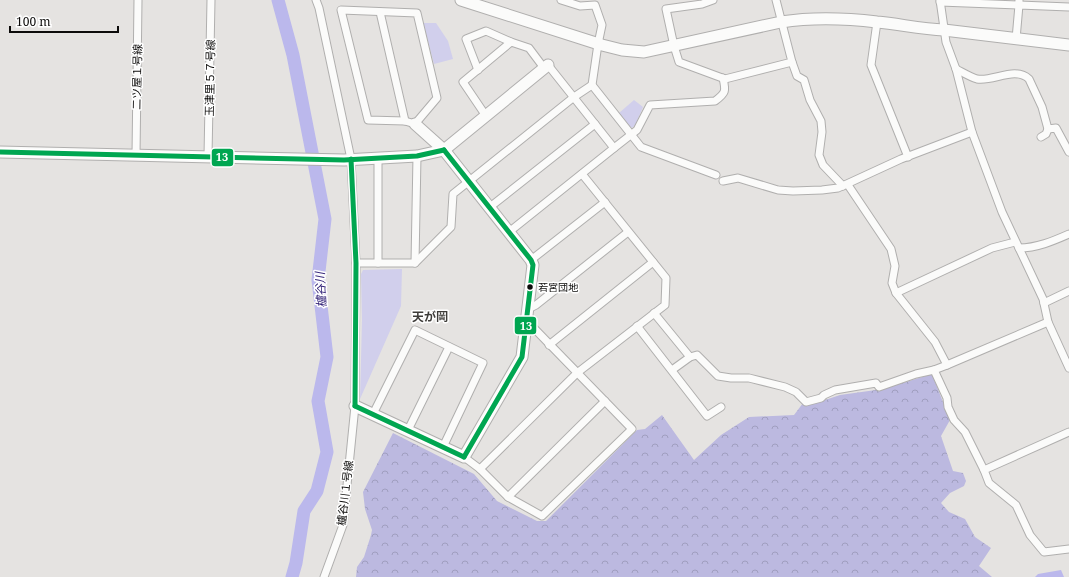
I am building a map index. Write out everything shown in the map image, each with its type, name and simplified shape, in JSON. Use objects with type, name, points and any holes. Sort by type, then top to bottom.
[{"type":"street","name":"二ツ屋１号線","points":[[136,155],[138,0]]},
{"type":"street","name":"玉津里５７号線","points":[[208,156],[211,0]]},
{"type":"street","name":"櫨谷川１号線","points":[[316,0],[319,8],[348,159],[356,263],[355,406],[343,525],[324,577]]},
{"type":"street","points":[[461,0],[598,44],[622,50],[644,52],[781,22],[821,18],[876,22],[931,30],[944,30],[1069,44]]},
{"type":"street","points":[[561,0],[595,5],[602,25],[592,85],[641,147],[716,175]]},
{"type":"street","points":[[712,0],[702,4],[666,9],[679,62],[725,79],[792,62]]},
{"type":"street","points":[[776,0],[792,62],[798,76],[804,80],[810,100],[821,121],[822,132],[819,155],[823,165],[845,186],[891,249],[894,266],[892,283],[896,293],[935,342],[947,365]]},
{"type":"street","points":[[1069,7],[1019,2],[940,1],[946,42],[956,69],[972,132],[1002,212],[1044,303],[1048,322],[1069,368]]},
{"type":"street","points":[[1016,38],[1019,2]]},
{"type":"street","points":[[410,123],[437,98],[417,13],[341,10],[368,120],[410,123],[444,150],[490,207],[531,260],[533,265],[522,357],[464,457]]},
{"type":"street","points":[[380,12],[410,123]]},
{"type":"street","points":[[876,22],[871,65],[908,157]]},
{"type":"street","points":[[478,70],[466,39],[486,31],[529,48],[574,97],[614,148]]},
{"type":"street","points":[[486,116],[463,82],[511,42]]},
{"type":"street","points":[[0,152],[348,159],[417,156],[444,150],[546,67]]},
{"type":"street","points":[[956,69],[977,79],[998,78],[1009,74],[1025,76],[1029,79],[1042,107],[1048,129],[1046,134],[1041,137]]},
{"type":"street","points":[[509,232],[632,135],[637,130],[650,105],[715,101],[722,96],[726,89],[723,78]]},
{"type":"street","points":[[356,263],[415,263],[451,227],[453,194],[574,97],[592,85]]},
{"type":"street","points":[[490,207],[595,124]]},
{"type":"street","points":[[1048,129],[1056,128],[1069,152]]},
{"type":"street","points":[[723,181],[738,178],[778,190],[793,191],[822,190],[845,186],[908,157],[972,132]]},
{"type":"street","points":[[415,263],[417,156]]},
{"type":"street","points":[[378,158],[378,263]]},
{"type":"street","points":[[480,470],[577,374],[665,305],[666,278],[582,174]]},
{"type":"street","points":[[531,260],[605,202]]},
{"type":"street","points":[[528,309],[536,305],[628,232]]},
{"type":"street","points":[[896,293],[992,248],[1017,245],[1025,248],[1048,243],[1069,234]]},
{"type":"street","points":[[550,345],[653,262]]},
{"type":"street","points":[[1044,303],[1069,291]]},
{"type":"street","points":[[654,313],[690,358]]},
{"type":"street","points":[[355,406],[464,457],[508,497],[542,516],[632,429],[604,402],[527,321]]},
{"type":"street","points":[[672,370],[696,355],[718,376],[749,378],[785,387],[796,392],[806,402],[821,398],[835,390],[876,383],[880,387],[916,374],[934,370],[1048,322]]},
{"type":"street","points":[[637,326],[707,416],[721,407]]},
{"type":"street","points":[[373,414],[415,330],[483,363],[443,447]]},
{"type":"street","points":[[408,430],[449,347]]},
{"type":"street","points":[[934,370],[947,398],[948,407],[954,420],[965,432],[989,483],[1016,506],[1030,535],[1044,552],[1069,549]]},
{"type":"street","points":[[508,497],[604,402]]},
{"type":"street","points":[[984,470],[1069,432]]},
{"type":"shaded area","points":[[423,23],[436,23],[448,41],[453,59],[434,64]]},
{"type":"shaded area","points":[[634,100],[643,107],[635,126],[631,128],[619,113]]},
{"type":"shaded area","points":[[402,269],[401,306],[360,399],[362,320],[361,274],[363,270]]},
{"type":"shaded area","points":[[1061,570],[1064,577],[1035,577],[1038,574]]},
{"type":"green space","points":[[932,374],[950,420],[941,436],[953,471],[963,473],[966,481],[964,486],[950,493],[941,503],[949,512],[965,519],[975,537],[991,548],[979,566],[992,577],[356,577],[357,567],[364,557],[372,530],[365,509],[363,492],[393,433],[474,474],[497,501],[537,521],[546,521],[637,430],[645,429],[662,415],[694,460],[721,435],[749,417],[794,415],[803,403],[810,405],[840,395],[883,389]]},
{"type":"waterway","name":"櫨谷川","points":[[278,0],[293,55],[325,219],[318,280],[327,357],[318,401],[327,452],[317,491],[304,511],[296,563],[292,577]]},
{"type":"transit line","name":"13","points":[[444,150],[531,260],[533,265],[522,357],[464,457]]},
{"type":"transit line","name":"13","points":[[0,152],[344,160],[417,156],[444,150]]},
{"type":"transit line","name":"13","points":[[351,159],[356,263],[355,406]]},
{"type":"transit line","name":"13","points":[[355,406],[464,457]]},
{"type":"place","name":"若宮団地","points":[[530,287]]},
{"type":"district","name":"天が岡","points":[[430,317]]}]
